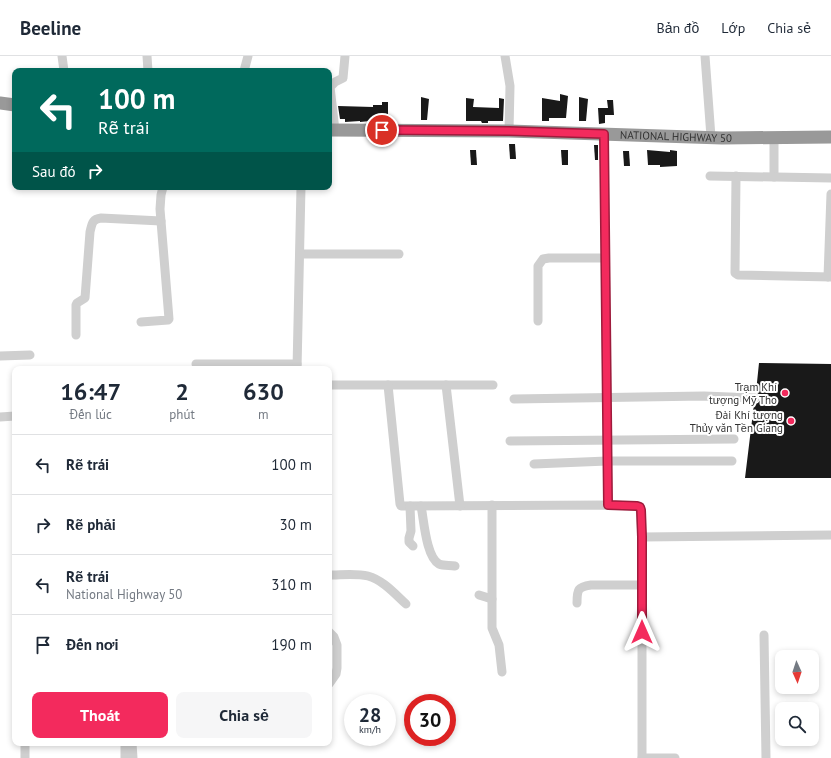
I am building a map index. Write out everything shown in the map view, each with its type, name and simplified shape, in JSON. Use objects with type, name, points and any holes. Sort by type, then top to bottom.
[{"type":"highway","points":[[0,103],[12,105]]},
{"type":"highway","name":"NATIONAL HIGHWAY 50","points":[[332,130],[509,131],[774,138],[831,137]]},
{"type":"street","points":[[62,56],[64,68]]},
{"type":"street","points":[[147,56],[148,68]]},
{"type":"street","points":[[245,68],[248,56]]},
{"type":"street","points":[[332,85],[343,78],[345,56]]},
{"type":"street","points":[[505,56],[510,86],[509,131]]},
{"type":"street","points":[[705,56],[711,137]]},
{"type":"street","points":[[604,134],[608,505]]},
{"type":"street","points":[[774,138],[774,177]]},
{"type":"street","points":[[710,176],[831,178]]},
{"type":"street","points":[[736,176],[735,273],[738,275],[829,277],[831,194]]},
{"type":"street","points":[[141,322],[170,319],[161,221],[162,190]]},
{"type":"street","points":[[196,364],[207,366],[297,366],[301,190]]},
{"type":"street","points":[[76,335],[76,305],[84,298],[92,222],[97,218],[161,221]]},
{"type":"street","points":[[300,254],[399,254]]},
{"type":"street","points":[[538,321],[538,266],[542,259],[605,258]]},
{"type":"street","points":[[0,356],[30,355]]},
{"type":"street","points":[[332,385],[493,385]]},
{"type":"street","points":[[388,385],[400,504],[404,507],[608,505],[640,507],[642,537],[642,758],[675,758]]},
{"type":"street","points":[[446,385],[460,506]]},
{"type":"street","points":[[514,399],[704,396],[755,398]]},
{"type":"street","points":[[0,417],[12,416]]},
{"type":"street","points":[[510,441],[734,439]]},
{"type":"street","points":[[534,464],[607,461],[732,461]]},
{"type":"street","points":[[410,506],[412,531],[409,542],[413,546]]},
{"type":"street","points":[[421,506],[431,554],[435,561],[439,564],[455,566]]},
{"type":"street","points":[[492,506],[492,628],[499,645],[502,672]]},
{"type":"street","points":[[642,537],[831,535]]},
{"type":"street","points":[[332,575],[360,575],[374,579],[388,587],[406,604]]},
{"type":"street","points":[[578,602],[577,592],[580,588],[591,584],[642,585]]},
{"type":"street","points":[[479,595],[492,599]]},
{"type":"street","points":[[332,635],[337,645],[337,668],[336,674],[332,680]]},
{"type":"street","points":[[764,635],[766,758]]},
{"type":"street","points":[[25,746],[25,758]]},
{"type":"street","points":[[125,746],[125,758]]},
{"type":"street","points":[[132,746],[133,758]]},
{"type":"building","points":[[560,94],[568,96],[566,118],[549,118],[549,121],[542,121],[542,98],[560,101]]},
{"type":"building","points":[[421,97],[429,99],[427,120],[421,120]]},
{"type":"building","points":[[579,97],[588,99],[586,121],[579,121]]},
{"type":"building","points":[[466,98],[474,99],[473,107],[499,108],[499,98],[504,99],[503,121],[488,121],[488,123],[482,123],[481,121],[466,121]]},
{"type":"building","points":[[607,100],[613,100],[614,115],[605,115],[605,123],[599,124],[598,108],[608,108]]},
{"type":"building","points":[[382,102],[388,102],[388,117],[380,118],[380,120],[360,122],[345,122],[345,119],[340,119],[338,106],[373,107],[373,105],[382,105]]},
{"type":"building","points":[[509,144],[515,144],[516,159],[510,159]]},
{"type":"building","points":[[594,145],[598,145],[598,160],[595,160]]},
{"type":"building","points":[[470,150],[476,150],[477,165],[471,165]]},
{"type":"building","points":[[561,150],[568,150],[568,165],[562,165]]},
{"type":"building","points":[[647,150],[670,152],[670,150],[677,151],[677,166],[660,167],[660,165],[648,165]]},
{"type":"building","points":[[623,151],[629,151],[630,166],[624,166]]},
{"type":"building","name":"Đài Khí tượng Thủy văn Tền Giang","points":[[759,363],[831,364],[831,478],[745,478],[754,404],[758,403],[761,399],[760,395],[756,392]]},
{"type":"place","name":"Trạm Khí tượng Mỹ Tho","points":[[785,393]]},
{"type":"place","name":"Đài Khí tượng Thủy văn Tền Giang","points":[[791,421]]},
{"type":"route","points":[[382,130],[509,131],[604,134],[608,505],[637,506],[640,507],[641,510],[642,632]]}]
